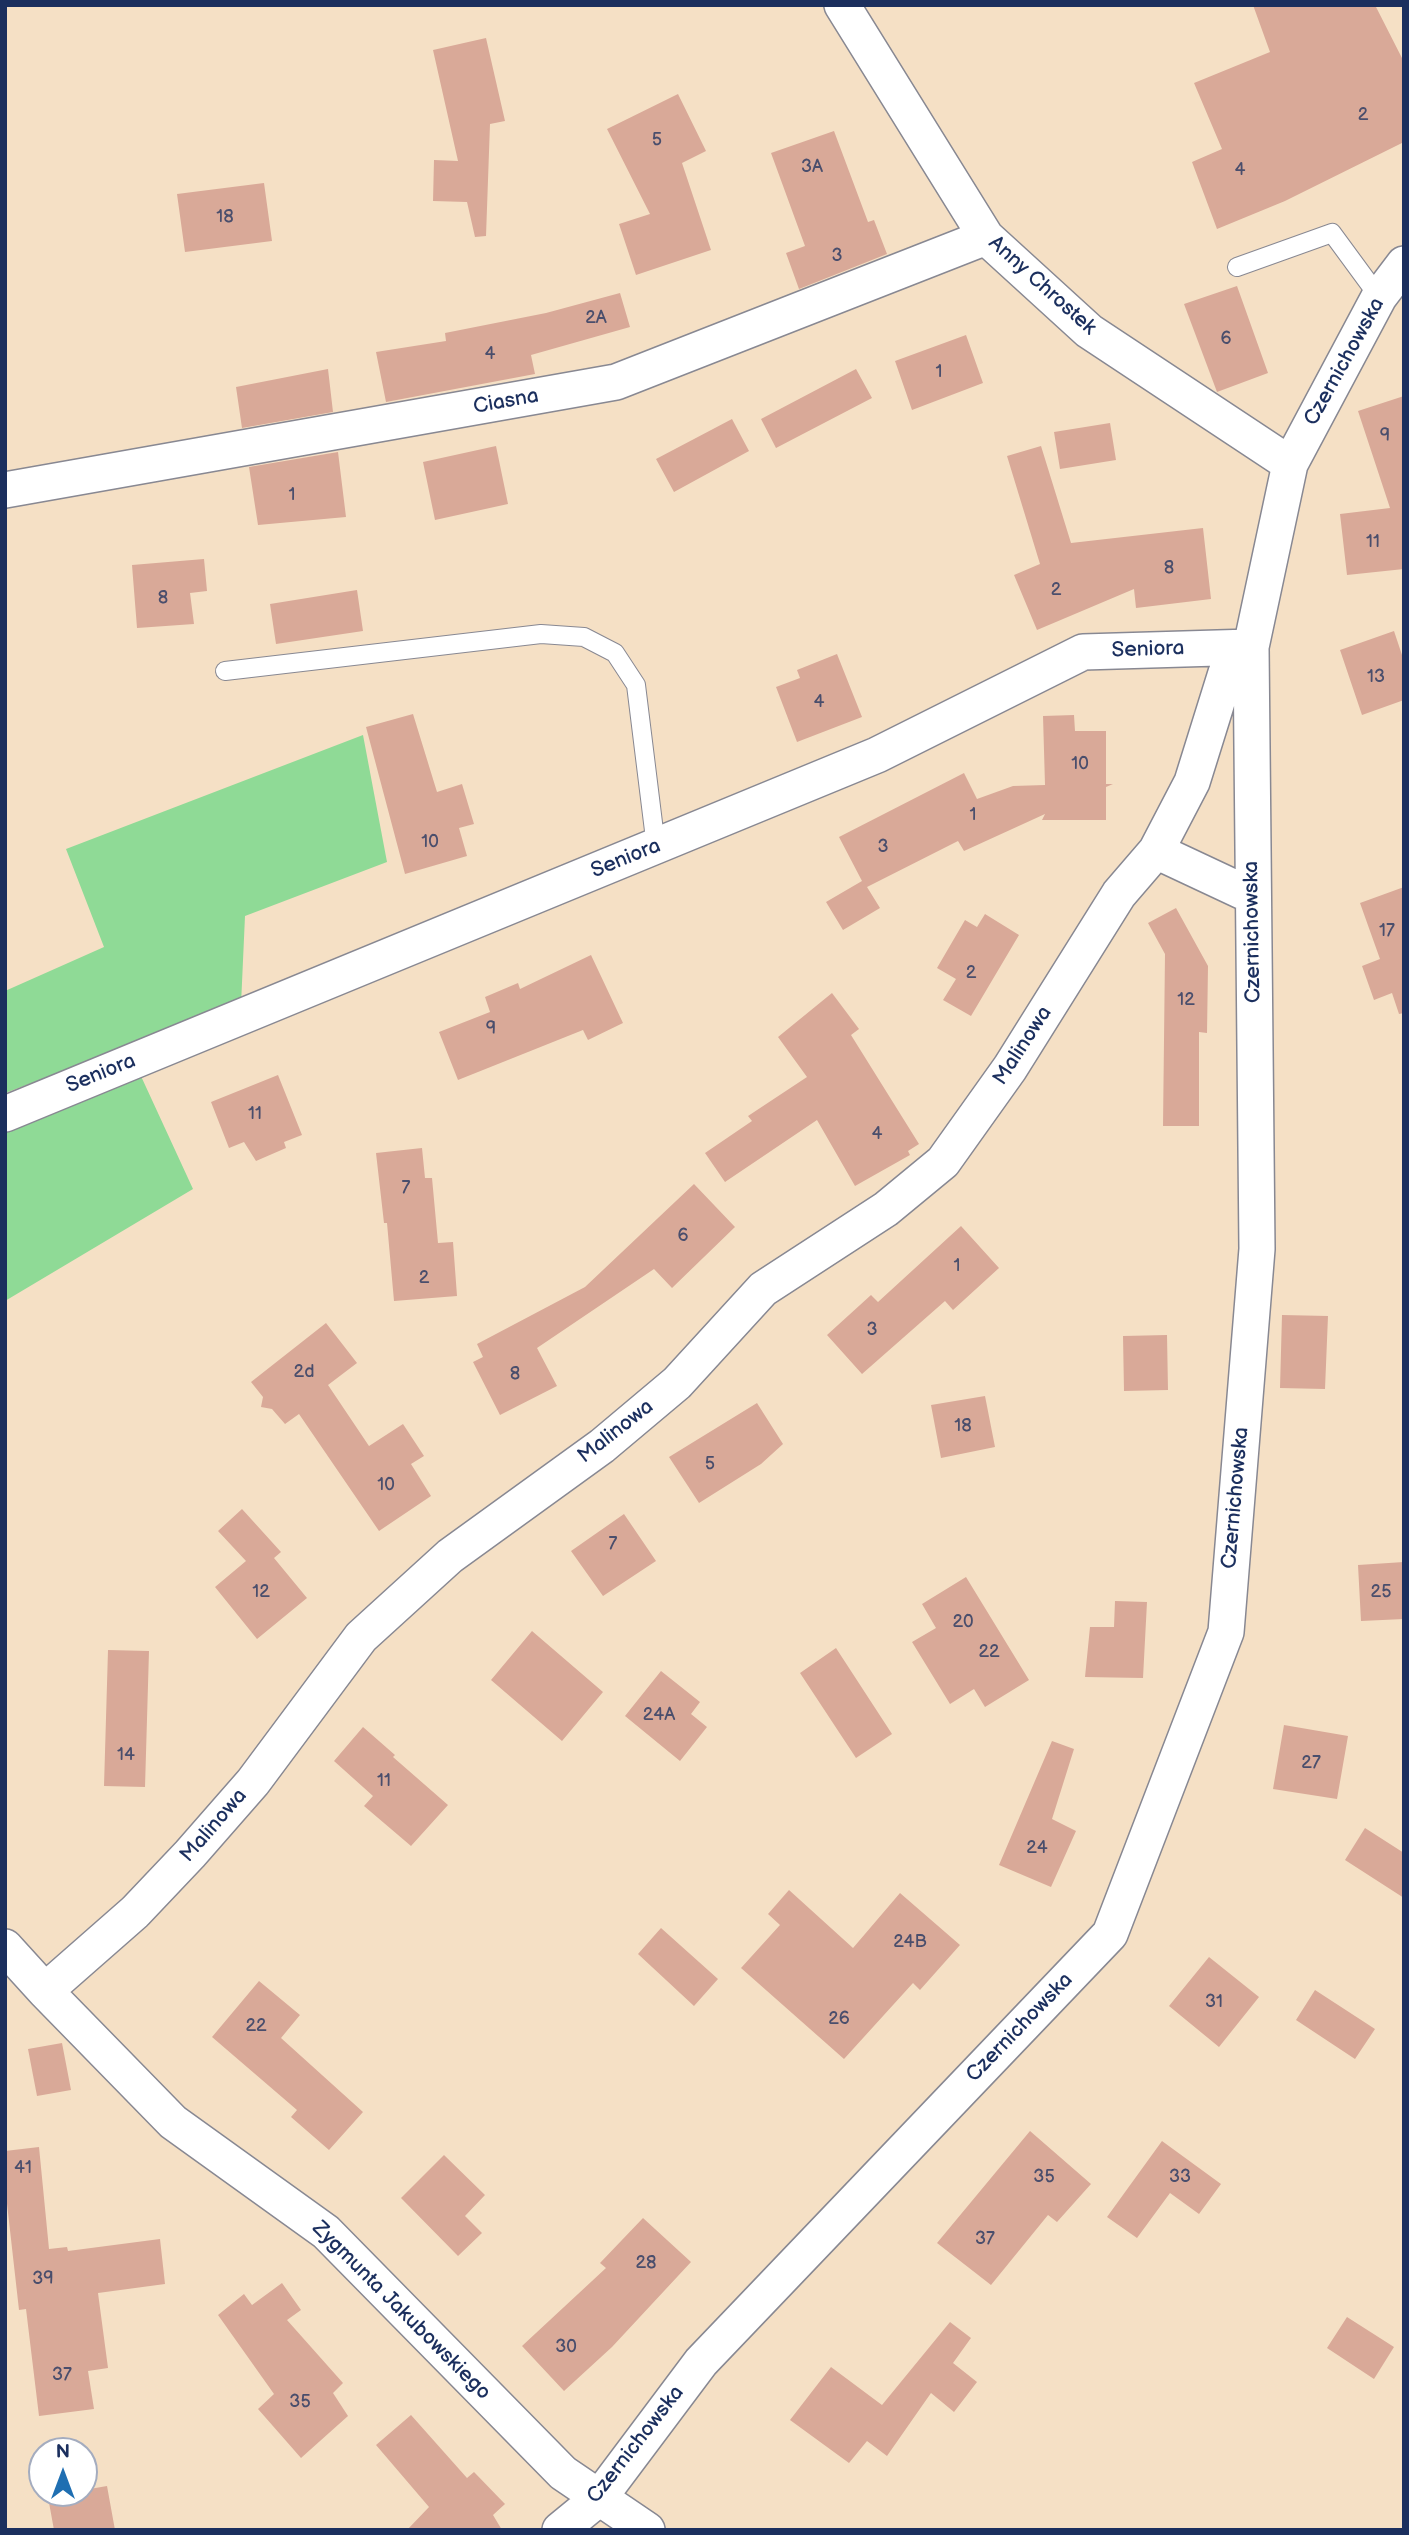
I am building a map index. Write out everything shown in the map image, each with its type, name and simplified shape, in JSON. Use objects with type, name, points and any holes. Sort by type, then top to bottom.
[{"type":"street","name":"Anny Chrostek","points":[[842,5],[986,237],[1089,331],[1290,464]]},
{"type":"street","name":"Ciasna","points":[[5,490],[616,382],[986,237]]},
{"type":"street","name":"Czernichowska","points":[[560,2530],[599,2498],[701,2362],[1110,1934],[1226,1632],[1257,1249],[1251,647],[1290,464],[1379,298],[1404,264]]},
{"type":"street","name":"Seniora","points":[[5,1114],[877,755],[1083,652],[1251,647]]},
{"type":"street","name":"Malinowa","points":[[45,1991],[135,1912],[190,1854],[253,1782],[361,1637],[450,1556],[602,1446],[677,1383],[764,1289],[886,1209],[943,1162],[1010,1068],[1119,894],[1156,851],[1192,782],[1226,673],[1251,647]]},
{"type":"street","points":[[1156,851],[1252,896]]},
{"type":"street","name":"Zygmunta Jakubowskiego","points":[[5,1947],[173,2122],[326,2232],[563,2473],[647,2530]]},
{"type":"lane","points":[[1237,267],[1332,233],[1379,298]]},
{"type":"lane","points":[[225,671],[541,634],[584,637],[615,653],[636,685],[656,847]]},
{"type":"green space","points":[[363,735],[387,862],[245,916],[241,1005],[5,1093],[5,991],[104,947],[66,849]]},
{"type":"green space","points":[[140,1074],[193,1189],[5,1301],[5,1130]]},
{"type":"building","points":[[1253,5],[1375,5],[1404,62],[1404,142],[1285,201],[1217,229],[1192,162],[1222,149],[1194,83],[1270,52]]},
{"type":"building","points":[[486,38],[505,121],[490,124],[486,236],[475,237],[467,202],[433,201],[434,160],[458,161],[433,50]]},
{"type":"building","points":[[678,94],[706,151],[682,163],[711,250],[636,275],[619,224],[650,214],[607,129]]},
{"type":"building","points":[[834,131],[868,222],[874,220],[887,254],[799,289],[786,253],[805,246],[771,153]]},
{"type":"building","points":[[264,183],[272,241],[185,252],[177,194]]},
{"type":"building","points":[[1237,286],[1268,373],[1217,392],[1184,304]]},
{"type":"building","points":[[620,293],[630,327],[531,355],[535,374],[386,402],[376,352],[446,341],[445,333],[546,313]]},
{"type":"building","points":[[966,335],[983,383],[912,410],[895,361]]},
{"type":"building","points":[[328,369],[333,412],[242,428],[236,387]]},
{"type":"building","points":[[856,369],[872,398],[776,448],[761,419]]},
{"type":"building","points":[[1404,396],[1404,569],[1347,575],[1340,514],[1390,508],[1358,411]]},
{"type":"building","points":[[732,419],[749,451],[674,492],[656,459]]},
{"type":"building","points":[[1110,423],[1116,460],[1060,469],[1054,432]]},
{"type":"building","points":[[496,446],[508,504],[435,520],[423,462]]},
{"type":"building","points":[[1041,446],[1071,543],[1203,528],[1211,599],[1136,608],[1134,589],[1037,630],[1014,575],[1040,564],[1007,456]]},
{"type":"building","points":[[338,452],[346,517],[258,525],[249,467]]},
{"type":"building","points":[[204,559],[207,591],[190,593],[194,624],[137,628],[132,565]]},
{"type":"building","points":[[357,590],[363,631],[276,644],[270,604]]},
{"type":"building","points":[[1394,631],[1404,661],[1404,700],[1362,715],[1340,650]]},
{"type":"building","points":[[837,654],[862,717],[797,742],[776,687],[800,678],[797,670]]},
{"type":"building","points":[[413,714],[437,792],[462,784],[474,824],[459,828],[467,856],[405,874],[366,727]]},
{"type":"building","points":[[1074,715],[1075,731],[1106,731],[1106,784],[1113,784],[1106,787],[1106,820],[1042,820],[1045,814],[964,851],[958,841],[867,887],[880,908],[843,930],[826,902],[862,881],[839,837],[964,773],[977,799],[1013,786],[1045,785],[1043,716]]},
{"type":"building","points":[[1404,887],[1404,1013],[1399,1014],[1392,993],[1374,1000],[1362,966],[1380,959],[1360,903]]},
{"type":"building","points":[[1176,908],[1208,966],[1207,1033],[1199,1032],[1199,1126],[1163,1126],[1165,954],[1148,923]]},
{"type":"building","points":[[985,914],[1019,935],[971,1016],[943,1000],[956,979],[937,968],[965,920],[977,927]]},
{"type":"building","points":[[591,955],[623,1023],[588,1040],[583,1030],[458,1080],[439,1032],[490,1012],[485,997],[518,983],[520,989]]},
{"type":"building","points":[[832,993],[859,1029],[851,1035],[919,1144],[908,1151],[910,1155],[855,1186],[817,1120],[725,1182],[705,1153],[752,1121],[748,1116],[807,1077],[778,1037]]},
{"type":"building","points":[[278,1075],[302,1135],[284,1142],[286,1148],[256,1161],[244,1142],[229,1148],[211,1102]]},
{"type":"building","points":[[422,1148],[425,1178],[432,1178],[438,1243],[453,1242],[457,1296],[394,1301],[387,1223],[384,1223],[376,1153]]},
{"type":"building","points":[[694,1184],[735,1227],[672,1288],[654,1269],[537,1348],[557,1386],[500,1415],[473,1362],[483,1357],[477,1344],[585,1287]]},
{"type":"building","points":[[961,1226],[999,1268],[953,1310],[945,1301],[862,1374],[827,1335],[871,1295],[878,1302]]},
{"type":"building","points":[[1282,1315],[1328,1316],[1325,1389],[1280,1388]]},
{"type":"building","points":[[326,1323],[357,1363],[328,1385],[369,1446],[403,1424],[424,1456],[411,1464],[431,1496],[379,1531],[299,1414],[285,1424],[272,1409],[261,1407],[263,1397],[251,1382]]},
{"type":"building","points":[[1167,1335],[1168,1390],[1124,1391],[1123,1336]]},
{"type":"building","points":[[985,1396],[995,1447],[941,1458],[931,1405]]},
{"type":"building","points":[[757,1403],[783,1444],[761,1464],[699,1503],[669,1457]]},
{"type":"building","points":[[242,1509],[281,1552],[274,1558],[307,1598],[257,1639],[215,1587],[246,1561],[218,1531]]},
{"type":"building","points":[[624,1514],[656,1561],[603,1596],[571,1551]]},
{"type":"building","points":[[1404,1562],[1404,1619],[1361,1621],[1358,1565]]},
{"type":"building","points":[[966,1577],[1029,1680],[985,1707],[974,1689],[950,1704],[912,1642],[936,1628],[922,1604]]},
{"type":"building","points":[[1115,1601],[1147,1602],[1143,1678],[1085,1677],[1090,1627],[1114,1627]]},
{"type":"building","points":[[532,1631],[603,1692],[562,1741],[491,1680]]},
{"type":"building","points":[[836,1648],[892,1734],[856,1758],[800,1673]]},
{"type":"building","points":[[108,1650],[149,1651],[145,1787],[104,1786]]},
{"type":"building","points":[[661,1671],[700,1702],[691,1714],[707,1727],[680,1761],[625,1716]]},
{"type":"building","points":[[1284,1725],[1348,1736],[1337,1799],[1273,1789]]},
{"type":"building","points":[[363,1727],[448,1805],[411,1846],[364,1806],[373,1796],[334,1761]]},
{"type":"building","points":[[1052,1741],[1074,1749],[1052,1819],[1076,1831],[1051,1887],[999,1865]]},
{"type":"building","points":[[1365,1828],[1404,1853],[1404,1898],[1345,1860]]},
{"type":"building","points":[[789,1890],[853,1948],[900,1893],[960,1945],[920,1990],[913,1983],[844,2059],[741,1968],[780,1925],[768,1914]]},
{"type":"building","points":[[661,1928],[718,1979],[694,2006],[638,1954]]},
{"type":"building","points":[[1209,1957],[1259,1997],[1219,2047],[1169,2006]]},
{"type":"building","points":[[259,1981],[300,2015],[281,2038],[363,2112],[329,2150],[291,2117],[297,2110],[212,2037]]},
{"type":"building","points":[[1315,1990],[1375,2029],[1355,2059],[1296,2020]]},
{"type":"building","points":[[62,2043],[71,2090],[37,2096],[28,2049]]},
{"type":"building","points":[[1030,2131],[1091,2184],[1057,2222],[1048,2215],[991,2285],[937,2243]]},
{"type":"building","points":[[1162,2141],[1221,2184],[1199,2214],[1170,2193],[1137,2238],[1107,2217]]},
{"type":"building","points":[[39,2147],[49,2249],[67,2247],[68,2251],[160,2239],[165,2284],[98,2293],[108,2368],[88,2371],[94,2409],[39,2416],[26,2309],[19,2310],[5,2186],[5,2151]]},
{"type":"building","points":[[444,2155],[485,2195],[465,2216],[482,2233],[458,2256],[401,2198]]},
{"type":"building","points":[[643,2218],[691,2262],[612,2347],[564,2391],[522,2346],[606,2268],[600,2263]]},
{"type":"building","points":[[282,2283],[301,2310],[287,2320],[343,2383],[333,2393],[348,2416],[301,2458],[258,2409],[274,2394],[218,2315],[244,2294],[252,2305]]},
{"type":"building","points":[[1347,2317],[1394,2347],[1374,2379],[1327,2348]]},
{"type":"building","points":[[950,2322],[971,2338],[953,2363],[977,2382],[954,2412],[931,2393],[887,2456],[867,2441],[849,2463],[790,2420],[831,2367],[882,2405]]},
{"type":"building","points":[[411,2415],[467,2478],[474,2472],[505,2504],[493,2515],[502,2530],[407,2530],[429,2507],[376,2445]]},
{"type":"building","points":[[107,2486],[115,2530],[54,2530],[50,2507],[98,2507],[98,2488]]}]
